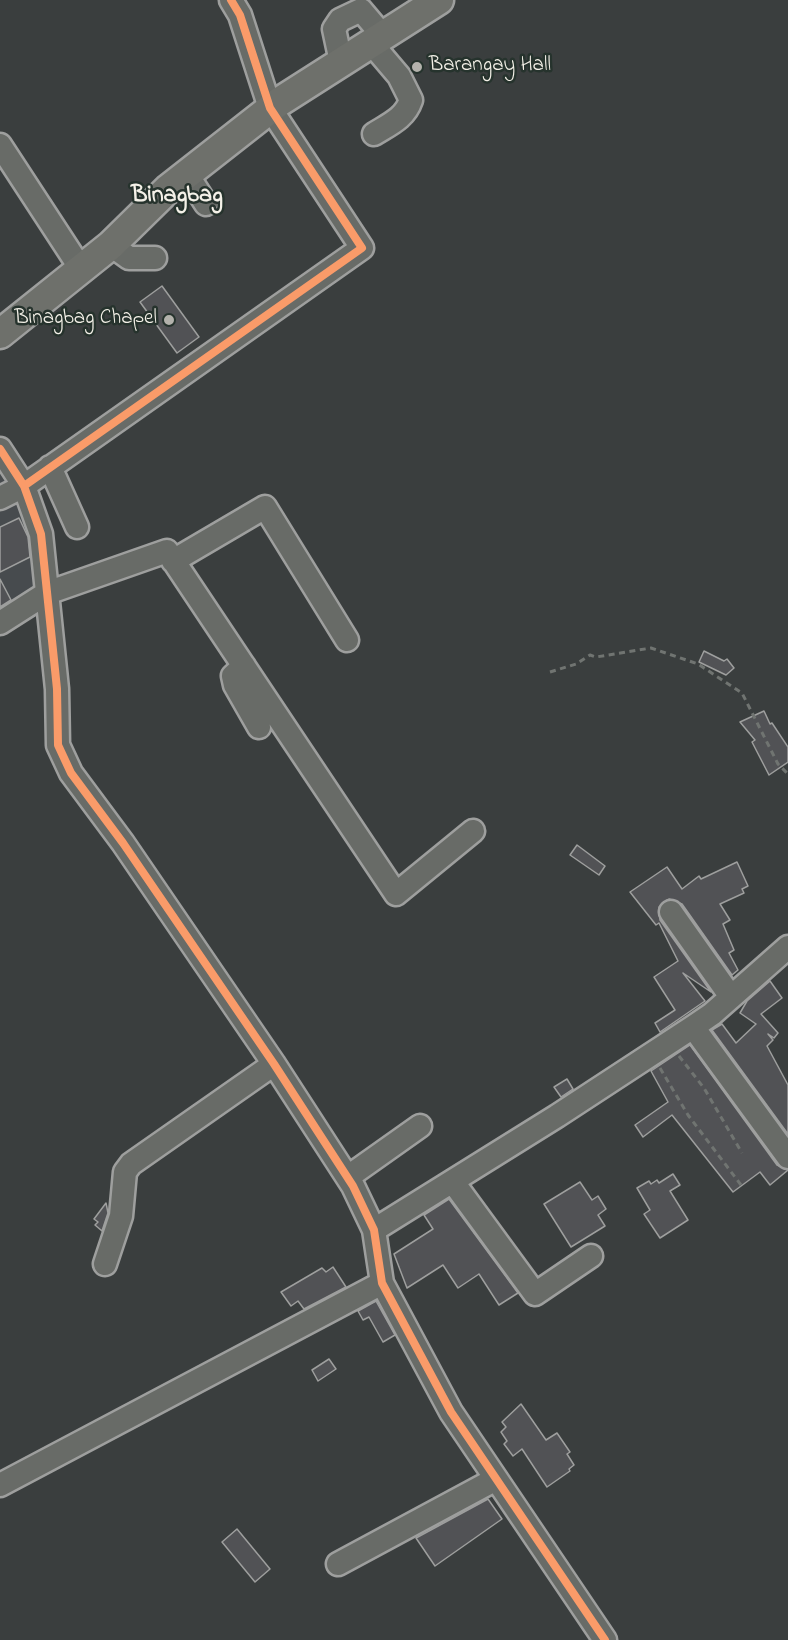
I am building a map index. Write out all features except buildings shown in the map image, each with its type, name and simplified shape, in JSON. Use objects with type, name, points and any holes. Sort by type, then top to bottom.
[{"type":"main road","points":[[0,334],[111,245],[186,173],[270,108],[439,0]]},
{"type":"street","points":[[0,498],[24,486],[362,248],[270,108],[240,15],[231,0]]},
{"type":"street","points":[[374,134],[407,111],[411,100],[377,40]]},
{"type":"street","points":[[0,146],[81,269]]},
{"type":"street","points":[[186,173],[206,204]]},
{"type":"street","points":[[111,245],[129,258],[155,258]]},
{"type":"street","points":[[0,448],[24,486],[40,534],[57,689],[58,746],[66,764],[274,1064],[348,1177],[374,1230],[382,1283],[451,1412],[605,1640]]},
{"type":"street","points":[[50,467],[77,527]]},
{"type":"street","points":[[173,561],[265,507],[348,640]]},
{"type":"street","points":[[0,623],[47,593],[167,551],[396,894],[473,831]]},
{"type":"street","points":[[244,666],[236,671],[234,685],[259,727]]},
{"type":"street","points":[[671,912],[731,997]]},
{"type":"street","points":[[374,1230],[453,1182],[693,1027],[788,947]]},
{"type":"street","points":[[693,1027],[788,1157]]},
{"type":"street","points":[[105,1264],[121,1216],[125,1172],[131,1164],[274,1064]]},
{"type":"street","points":[[348,1177],[420,1126]]},
{"type":"street","points":[[453,1182],[535,1294],[591,1256]]},
{"type":"street","points":[[0,1485],[382,1283]]},
{"type":"street","points":[[338,1564],[496,1479]]},
{"type":"path","points":[[550,672],[576,664],[590,655],[596,657],[651,648],[698,664],[742,693],[778,764],[788,774]]},
{"type":"path","points":[[660,1048],[704,1088],[742,1153]]},
{"type":"path","points":[[660,1048],[688,1115],[741,1185]]},
{"type":"shaded area","points":[[5,468],[37,541],[42,588],[0,616],[0,471]]},
{"type":"cycle path","points":[[24,486],[362,248],[270,108],[240,15],[231,0]]},
{"type":"cycle path","points":[[0,449],[24,486],[41,534],[57,689],[58,745],[71,773],[123,843],[274,1064],[353,1186],[374,1230],[382,1283],[451,1412],[605,1640]]},
{"type":"place","name":"Barangay Hall","points":[[417,67]]},
{"type":"place","name":"Binagbag Chapel","points":[[169,320]]},
{"type":"district","name":"Binagbag","points":[[177,197]]}]
